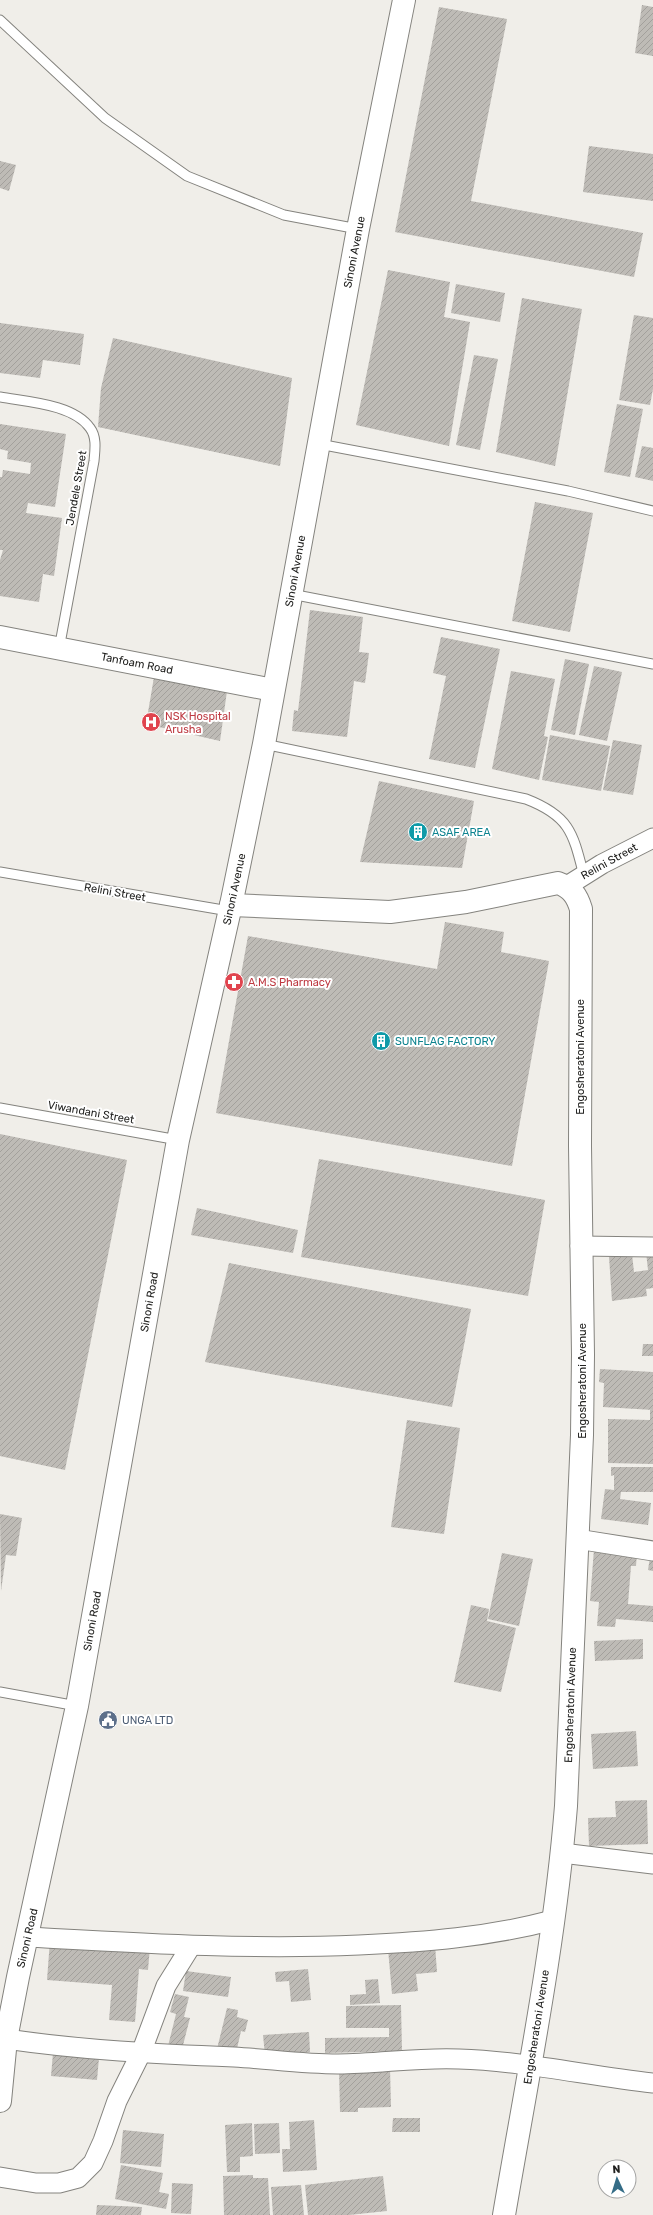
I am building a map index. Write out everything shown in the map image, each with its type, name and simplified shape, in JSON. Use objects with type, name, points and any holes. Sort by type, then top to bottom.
[{"type":"street","name":"Sinoni Avenue","points":[[178,1140],[230,908],[264,744],[358,230],[404,0]]},
{"type":"street","name":"Tanfoam Road","points":[[0,637],[273,690]]},
{"type":"street","name":"Relini Street","points":[[575,881],[622,853],[653,838]]},
{"type":"street","points":[[230,908],[390,912],[466,902],[558,883],[575,881]]},
{"type":"street","name":"Engosheratoni Avenue","points":[[504,2215],[530,2064],[562,1853],[577,1539],[583,1355],[580,1246],[582,909],[577,897],[575,881]]},
{"type":"street","name":"Sinoni Road","points":[[0,2101],[6,2039],[77,1706],[178,1140]]},
{"type":"street","points":[[580,1246],[653,1247]]},
{"type":"street","points":[[577,1539],[653,1551]]},
{"type":"street","points":[[562,1853],[653,1864]]},
{"type":"street","points":[[27,1937],[192,1946],[305,1947],[416,1942],[512,1931],[553,1920]]},
{"type":"street","points":[[0,2177],[36,2184],[59,2183],[78,2178],[93,2163],[103,2142],[117,2101],[142,2053],[166,1986],[192,1946]]},
{"type":"street","points":[[6,2039],[88,2050],[339,2064],[457,2059],[530,2064],[583,2075],[653,2083]]},
{"type":"lane","points":[[0,20],[105,118],[187,176],[284,215],[358,230]]},
{"type":"lane","name":"Jendele Street","points":[[0,397],[55,407],[74,415],[90,428],[96,442],[94,461],[59,649]]},
{"type":"lane","points":[[318,444],[568,491],[653,511]]},
{"type":"lane","points":[[291,594],[653,664]]},
{"type":"lane","points":[[264,744],[526,799],[547,807],[557,814],[573,837],[575,881]]},
{"type":"lane","name":"Relini Street","points":[[0,872],[230,908]]},
{"type":"lane","name":"Viwandani Street","points":[[0,1108],[178,1140]]},
{"type":"lane","points":[[0,1692],[77,1706]]},
{"type":"building","points":[[642,5],[653,7],[653,56],[635,53]]},
{"type":"building","points":[[439,7],[507,19],[471,201],[643,233],[634,277],[395,232]]},
{"type":"building","points":[[589,146],[653,154],[653,201],[583,192]]},
{"type":"building","points":[[0,161],[16,165],[9,191],[0,188]]},
{"type":"building","points":[[388,270],[450,282],[444,317],[470,322],[449,446],[356,425]]},
{"type":"building","points":[[456,284],[505,293],[500,322],[451,313]]},
{"type":"building","points":[[522,298],[582,309],[555,466],[496,452]]},
{"type":"building","points":[[634,315],[653,318],[653,389],[650,405],[619,400]]},
{"type":"building","points":[[0,323],[84,334],[80,365],[43,360],[40,378],[0,373]]},
{"type":"building","points":[[113,338],[292,378],[280,466],[98,427],[101,388]]},
{"type":"building","points":[[474,355],[498,359],[480,450],[456,445]]},
{"type":"building","points":[[617,404],[643,409],[630,477],[604,472]]},
{"type":"building","points":[[0,424],[66,434],[55,507],[28,503],[26,513],[62,518],[54,576],[43,574],[39,602],[0,596],[0,560],[3,550],[0,550],[0,477],[2,477],[3,470],[30,474],[31,463],[7,459],[8,451],[0,449]]},
{"type":"building","points":[[642,446],[653,448],[653,481],[635,477]]},
{"type":"building","points":[[535,502],[593,513],[570,632],[512,621]]},
{"type":"building","points":[[310,610],[363,617],[359,652],[369,653],[365,683],[354,681],[347,737],[292,731],[294,710],[298,711]]},
{"type":"building","points":[[441,637],[500,649],[475,768],[429,759],[446,676],[433,673]]},
{"type":"building","points":[[565,659],[589,664],[575,735],[551,730]]},
{"type":"building","points":[[594,666],[622,672],[607,741],[579,735]]},
{"type":"building","points":[[511,671],[555,679],[544,736],[548,737],[539,780],[492,769]]},
{"type":"building","points":[[154,677],[227,691],[220,741],[146,724]]},
{"type":"building","points":[[550,735],[610,746],[601,791],[542,780]]},
{"type":"building","points":[[613,740],[642,745],[633,795],[603,790]]},
{"type":"building","name":"ASAF AREA","points":[[379,781],[474,801],[462,868],[360,862]]},
{"type":"building","name":"SUNFLAG FACTORY","points":[[445,922],[504,932],[501,952],[549,961],[512,1166],[216,1113],[248,936],[437,969]]},
{"type":"building","points":[[0,1134],[127,1160],[65,1470],[0,1456]]},
{"type":"building","points":[[319,1159],[545,1200],[528,1296],[301,1257]]},
{"type":"building","points":[[197,1208],[298,1230],[293,1253],[191,1235]]},
{"type":"building","points":[[653,1251],[653,1288],[646,1289],[647,1296],[612,1301],[609,1257],[632,1254],[634,1272],[648,1270],[646,1252]]},
{"type":"building","points":[[229,1263],[471,1309],[452,1407],[205,1362]]},
{"type":"building","points":[[643,1344],[653,1344],[653,1356],[642,1356]]},
{"type":"building","points":[[600,1369],[653,1372],[653,1410],[603,1407],[604,1383],[599,1382]]},
{"type":"building","points":[[650,1410],[653,1410],[653,1464],[608,1463],[608,1419],[650,1420]]},
{"type":"building","points":[[407,1420],[460,1428],[444,1534],[391,1527]]},
{"type":"building","points":[[611,1467],[653,1467],[653,1492],[621,1492],[620,1499],[651,1503],[648,1525],[601,1519],[605,1489],[614,1490],[614,1475],[611,1476]]},
{"type":"building","points":[[0,1514],[22,1518],[16,1556],[6,1555],[1,1591]]},
{"type":"building","points":[[594,1549],[637,1553],[636,1566],[631,1566],[628,1604],[653,1606],[653,1622],[616,1619],[615,1627],[597,1626],[599,1602],[590,1601]]},
{"type":"building","points":[[502,1553],[533,1559],[519,1626],[488,1619]]},
{"type":"building","points":[[650,1557],[653,1557],[653,1571],[648,1570]]},
{"type":"building","points":[[471,1605],[489,1609],[487,1621],[516,1628],[501,1692],[454,1682]]},
{"type":"building","points":[[643,1639],[643,1659],[595,1661],[594,1641]]},
{"type":"building","points":[[636,1731],[638,1766],[593,1769],[591,1734]]},
{"type":"building","points":[[647,1800],[648,1844],[589,1846],[588,1818],[616,1817],[615,1801]]},
{"type":"building","points":[[50,1940],[150,1947],[148,1970],[139,1969],[135,2022],[109,2020],[112,1985],[47,1980]]},
{"type":"building","points":[[435,1945],[437,1972],[416,1974],[418,1991],[392,1994],[388,1949]]},
{"type":"building","points":[[308,1969],[311,2000],[291,2002],[289,1981],[276,1982],[275,1972]]},
{"type":"building","points":[[186,1971],[231,1977],[228,1997],[183,1991]]},
{"type":"building","points":[[378,1979],[380,2003],[350,2005],[350,1995],[366,1994],[365,1980]]},
{"type":"building","points":[[175,1994],[189,1997],[184,2017],[190,2018],[182,2049],[168,2046],[176,2014],[170,2012]]},
{"type":"building","points":[[401,2005],[402,2051],[325,2053],[325,2038],[389,2037],[389,2028],[346,2028],[346,2006]]},
{"type":"building","points":[[227,2008],[238,2010],[237,2017],[248,2020],[245,2032],[241,2031],[236,2053],[217,2049]]},
{"type":"building","points":[[309,2032],[310,2052],[265,2055],[263,2035]]},
{"type":"building","points":[[53,2053],[99,2058],[97,2080],[51,2076]]},
{"type":"building","points":[[390,2068],[391,2107],[358,2108],[358,2112],[340,2112],[339,2070]]},
{"type":"building","points":[[393,2118],[420,2118],[420,2132],[392,2132]]},
{"type":"building","points":[[314,2120],[317,2170],[283,2172],[282,2149],[290,2149],[289,2122]]},
{"type":"building","points":[[252,2123],[253,2156],[240,2157],[240,2172],[227,2172],[225,2125]]},
{"type":"building","points":[[279,2123],[280,2153],[255,2154],[254,2124]]},
{"type":"building","points":[[123,2130],[164,2134],[161,2167],[120,2163]]},
{"type":"building","points":[[121,2165],[163,2173],[159,2192],[169,2194],[166,2209],[115,2199]]},
{"type":"building","points":[[253,2175],[253,2178],[268,2178],[270,2215],[224,2215],[223,2176]]},
{"type":"building","points":[[383,2176],[387,2211],[349,2215],[308,2215],[305,2185]]},
{"type":"building","points":[[172,2183],[193,2184],[191,2214],[171,2213]]},
{"type":"building","points":[[301,2185],[304,2215],[273,2215],[271,2187]]},
{"type":"building","points":[[97,2205],[142,2207],[141,2215],[96,2215]]},
{"type":"place","name":"NSK Hospital Arusha","points":[[151,722]]},
{"type":"place","name":"ASAF AREA","points":[[418,832]]},
{"type":"place","name":"A.M.S Pharmacy","points":[[234,982]]},
{"type":"place","name":"SUNFLAG FACTORY","points":[[381,1041]]},
{"type":"place","name":"UNGA LTD","points":[[108,1720]]}]
